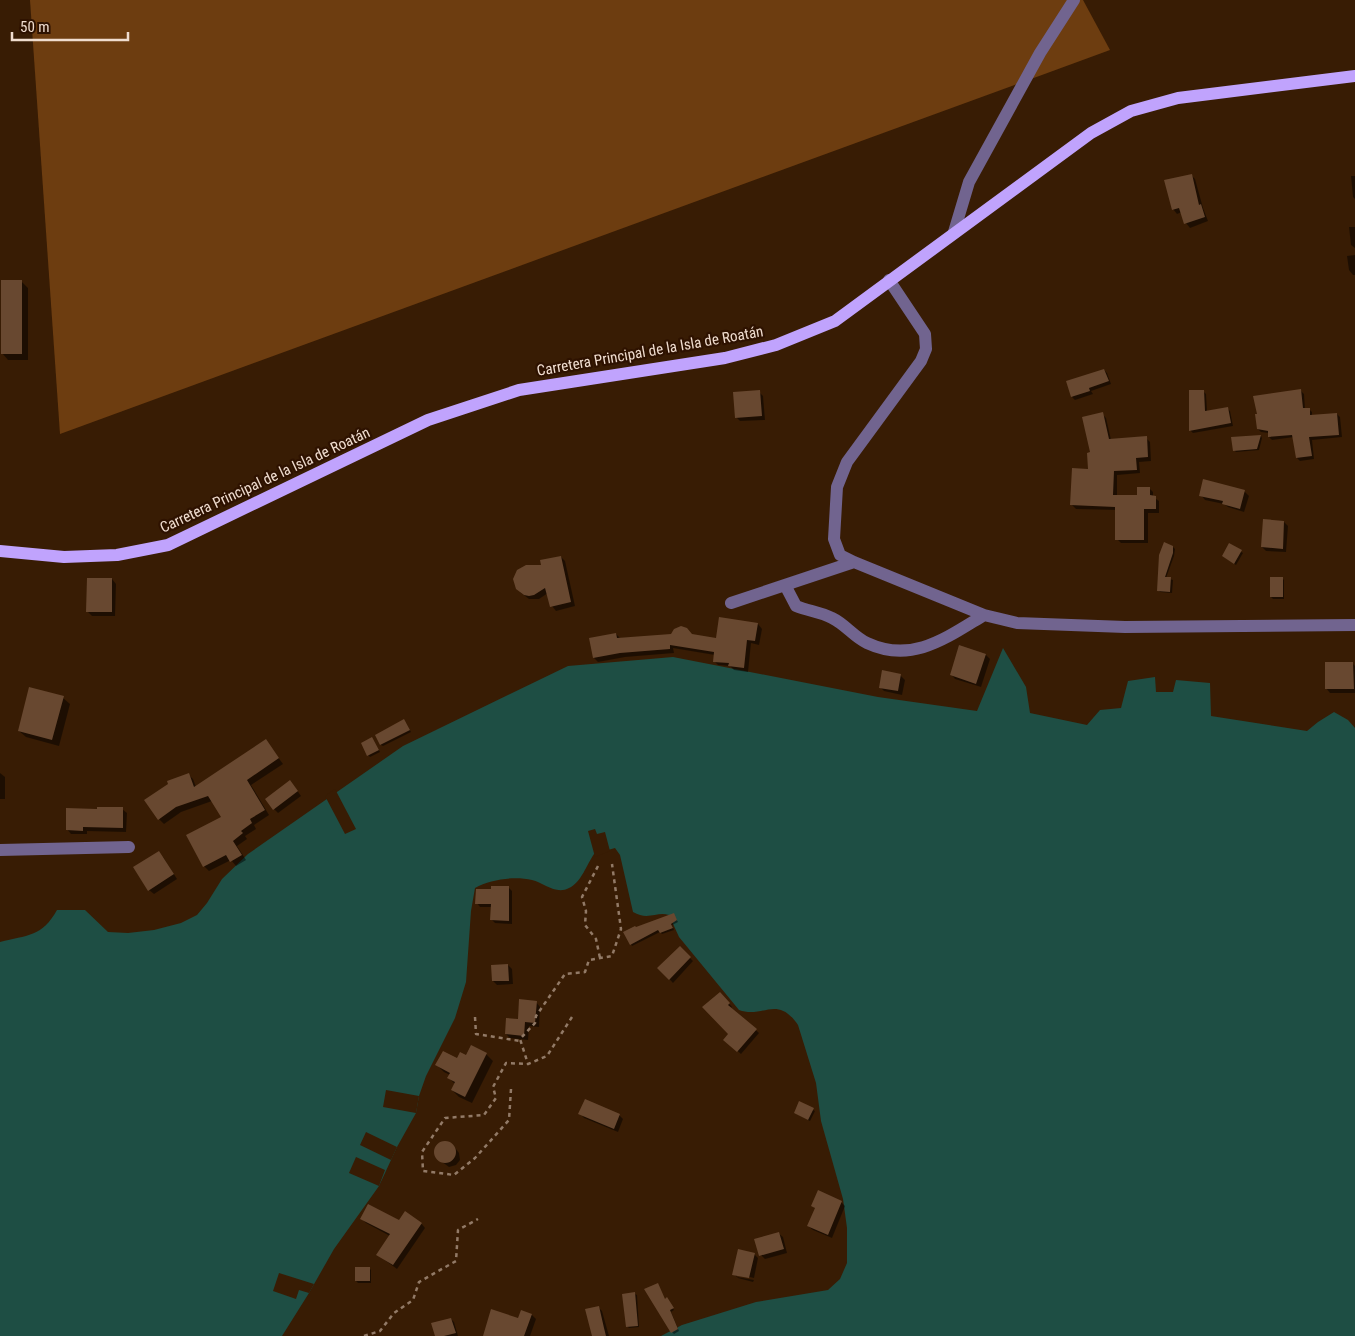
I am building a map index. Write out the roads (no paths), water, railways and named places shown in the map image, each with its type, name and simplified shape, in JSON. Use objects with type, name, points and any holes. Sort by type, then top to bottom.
[{"type":"main road","name":"Carretera Principal de la Isla de Roatán","points":[[0,551],[64,557],[117,555],[168,545],[428,420],[519,390],[725,358],[776,346],[834,321],[1090,133],[1132,111],[1178,98],[1355,76]]},
{"type":"street","points":[[954,232],[968,182],[1040,53],[1074,0]]},
{"type":"street","points":[[889,280],[925,334],[926,349],[921,361],[847,462],[837,487],[834,539],[840,555],[984,615],[1017,623],[1125,627],[1355,625]]},
{"type":"street","points":[[731,603],[854,562]]},
{"type":"street","points":[[784,585],[796,606],[835,619],[864,642],[882,649],[901,652],[921,648],[942,640],[984,615]]},
{"type":"street","points":[[0,850],[129,847]]},
{"type":"water","points":[[1003,648],[1026,687],[1030,713],[1087,725],[1100,710],[1121,708],[1128,681],[1155,677],[1156,692],[1173,692],[1176,680],[1210,683],[1211,716],[1307,731],[1334,712],[1348,720],[1355,728],[1355,1336],[661,1336],[682,1325],[756,1302],[828,1290],[840,1279],[847,1263],[847,1228],[843,1199],[821,1121],[816,1083],[798,1025],[790,1016],[776,1009],[755,1012],[739,1010],[679,937],[669,915],[643,916],[633,912],[620,855],[615,848],[594,854],[577,882],[564,890],[555,889],[532,880],[518,878],[496,880],[475,888],[471,911],[466,982],[455,1018],[426,1076],[419,1096],[416,1113],[397,1147],[379,1186],[334,1249],[282,1336],[0,1336],[0,942],[33,934],[46,925],[57,910],[85,910],[108,932],[128,933],[154,930],[181,923],[197,915],[222,879],[248,854],[403,746],[568,666],[673,657],[878,697],[977,711]]}]
